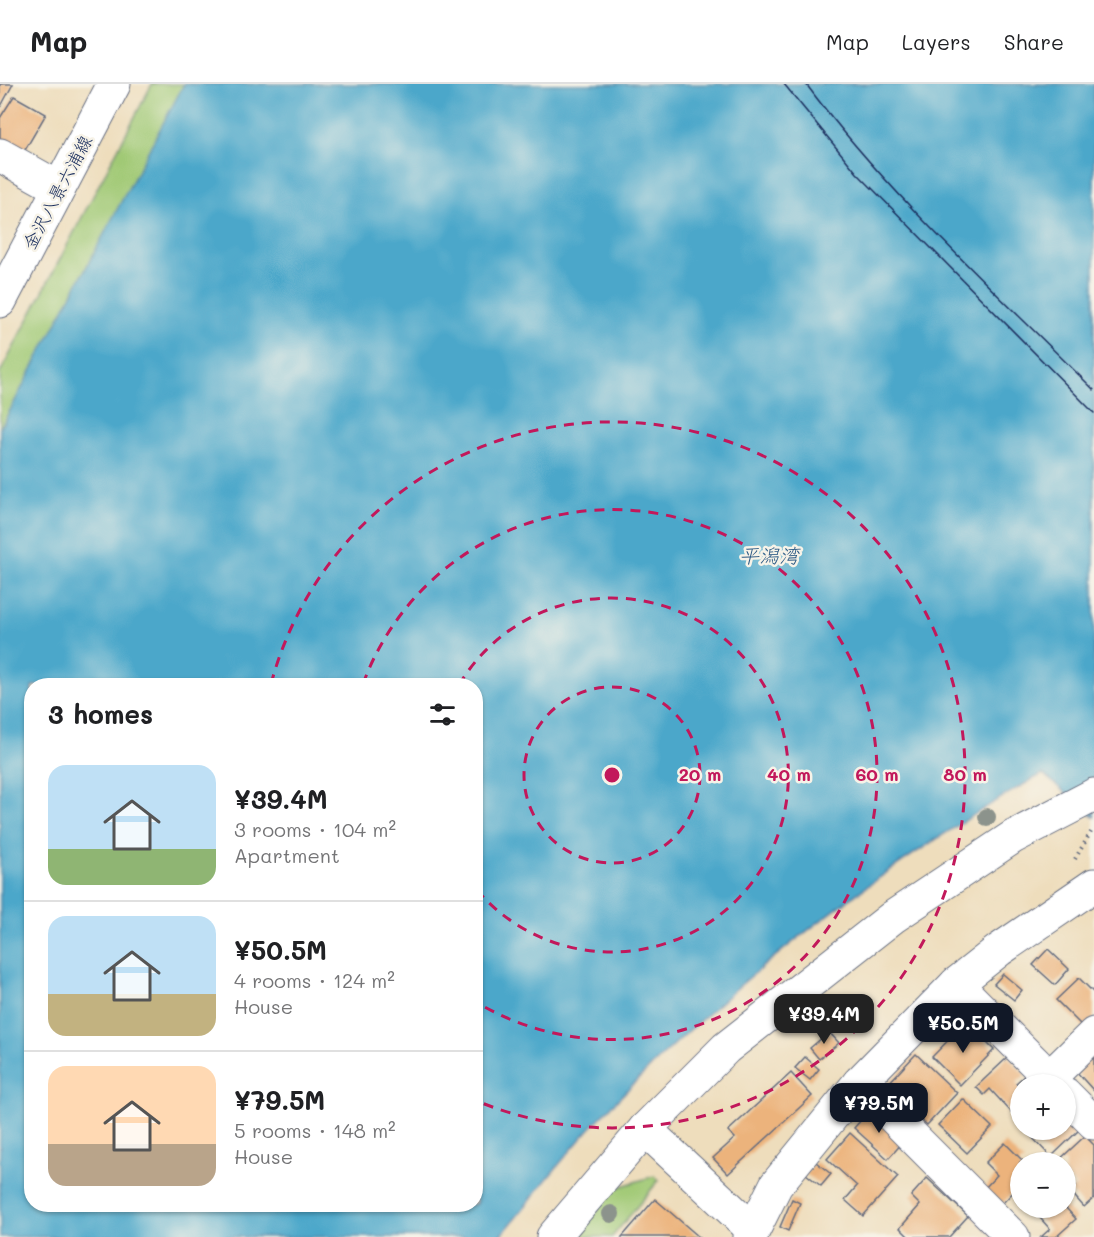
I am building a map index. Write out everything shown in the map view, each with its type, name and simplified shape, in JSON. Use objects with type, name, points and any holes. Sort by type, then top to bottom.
[{"type":"street","name":"金沢八景六浦線","points":[[0,301],[114,84]]},
{"type":"street","points":[[0,155],[59,188]]},
{"type":"street","points":[[553,1237],[645,1129],[726,1048],[893,917],[1013,837],[1087,798]]},
{"type":"street","points":[[645,1129],[751,1233],[776,1185],[859,1083],[956,984],[999,950],[1094,885]]},
{"type":"street","points":[[956,984],[1045,1074]]},
{"type":"street","points":[[1066,1074],[1094,1034]]},
{"type":"street","points":[[859,1083],[1013,1237]]},
{"type":"street","points":[[1076,1105],[1094,1123]]},
{"type":"green space","points":[[152,84],[193,84],[0,449],[0,373]]},
{"type":"green space","points":[[654,1176],[659,1180],[612,1237],[575,1237],[615,1188]]},
{"type":"water","name":"平潟湾","points":[[184,84],[1094,84],[1094,817],[1043,774],[938,838],[846,901],[759,970],[675,1043],[583,1136],[500,1237],[0,1237],[0,429]]},
{"type":"building","points":[[0,84],[13,84],[0,108]]},
{"type":"building","points":[[14,96],[46,114],[21,157],[0,142],[0,118]]},
{"type":"building","points":[[1048,949],[1069,969],[1055,985],[1033,965]]},
{"type":"building","points":[[1003,974],[1022,990],[1014,1000],[994,984]]},
{"type":"building","points":[[1079,978],[1094,993],[1094,1018],[1084,1028],[1056,1000]]},
{"type":"building","points":[[966,1022],[994,1050],[960,1085],[932,1057]]},
{"type":"building","points":[[829,1032],[839,1043],[819,1059],[810,1048]]},
{"type":"building","points":[[1094,1049],[1094,1091],[1074,1069]]},
{"type":"building","points":[[916,1054],[957,1093],[927,1125],[886,1086]]},
{"type":"building","points":[[805,1057],[819,1069],[810,1080],[795,1068]]},
{"type":"building","points":[[1008,1057],[1024,1074],[1010,1074],[1010,1111],[990,1089],[984,1095],[976,1087]]},
{"type":"building","points":[[791,1073],[812,1096],[728,1174],[713,1158],[735,1138],[728,1131]]},
{"type":"building","points":[[963,1099],[992,1127],[967,1153],[938,1125]]},
{"type":"building","points":[[870,1110],[904,1141],[888,1159],[854,1128]]},
{"type":"building","points":[[850,1133],[898,1177],[863,1216],[845,1200],[857,1186],[827,1159]]},
{"type":"building","points":[[1085,1136],[1094,1145],[1094,1198],[1084,1207],[1076,1198],[1076,1152],[1068,1152]]},
{"type":"building","points":[[1035,1140],[1069,1140],[1056,1152],[1046,1152]]},
{"type":"building","points":[[1005,1143],[1014,1152],[1010,1152],[1010,1196],[1001,1205],[984,1189],[997,1175],[985,1163]]},
{"type":"building","points":[[816,1162],[831,1174],[821,1186],[806,1174]]},
{"type":"building","points":[[927,1178],[968,1216],[949,1237],[909,1237],[900,1228],[920,1205],[911,1196]]},
{"type":"building","points":[[655,1199],[699,1237],[622,1237]]},
{"type":"building","points":[[792,1199],[800,1203],[788,1231],[780,1227]]},
{"type":"building","points":[[1040,1218],[1076,1219],[1056,1237],[1041,1237],[1050,1229]]},
{"type":"tram line","points":[[784,84],[857,173],[1094,413]]},
{"type":"tram line","points":[[806,84],[838,125],[907,203],[1094,390]]}]
